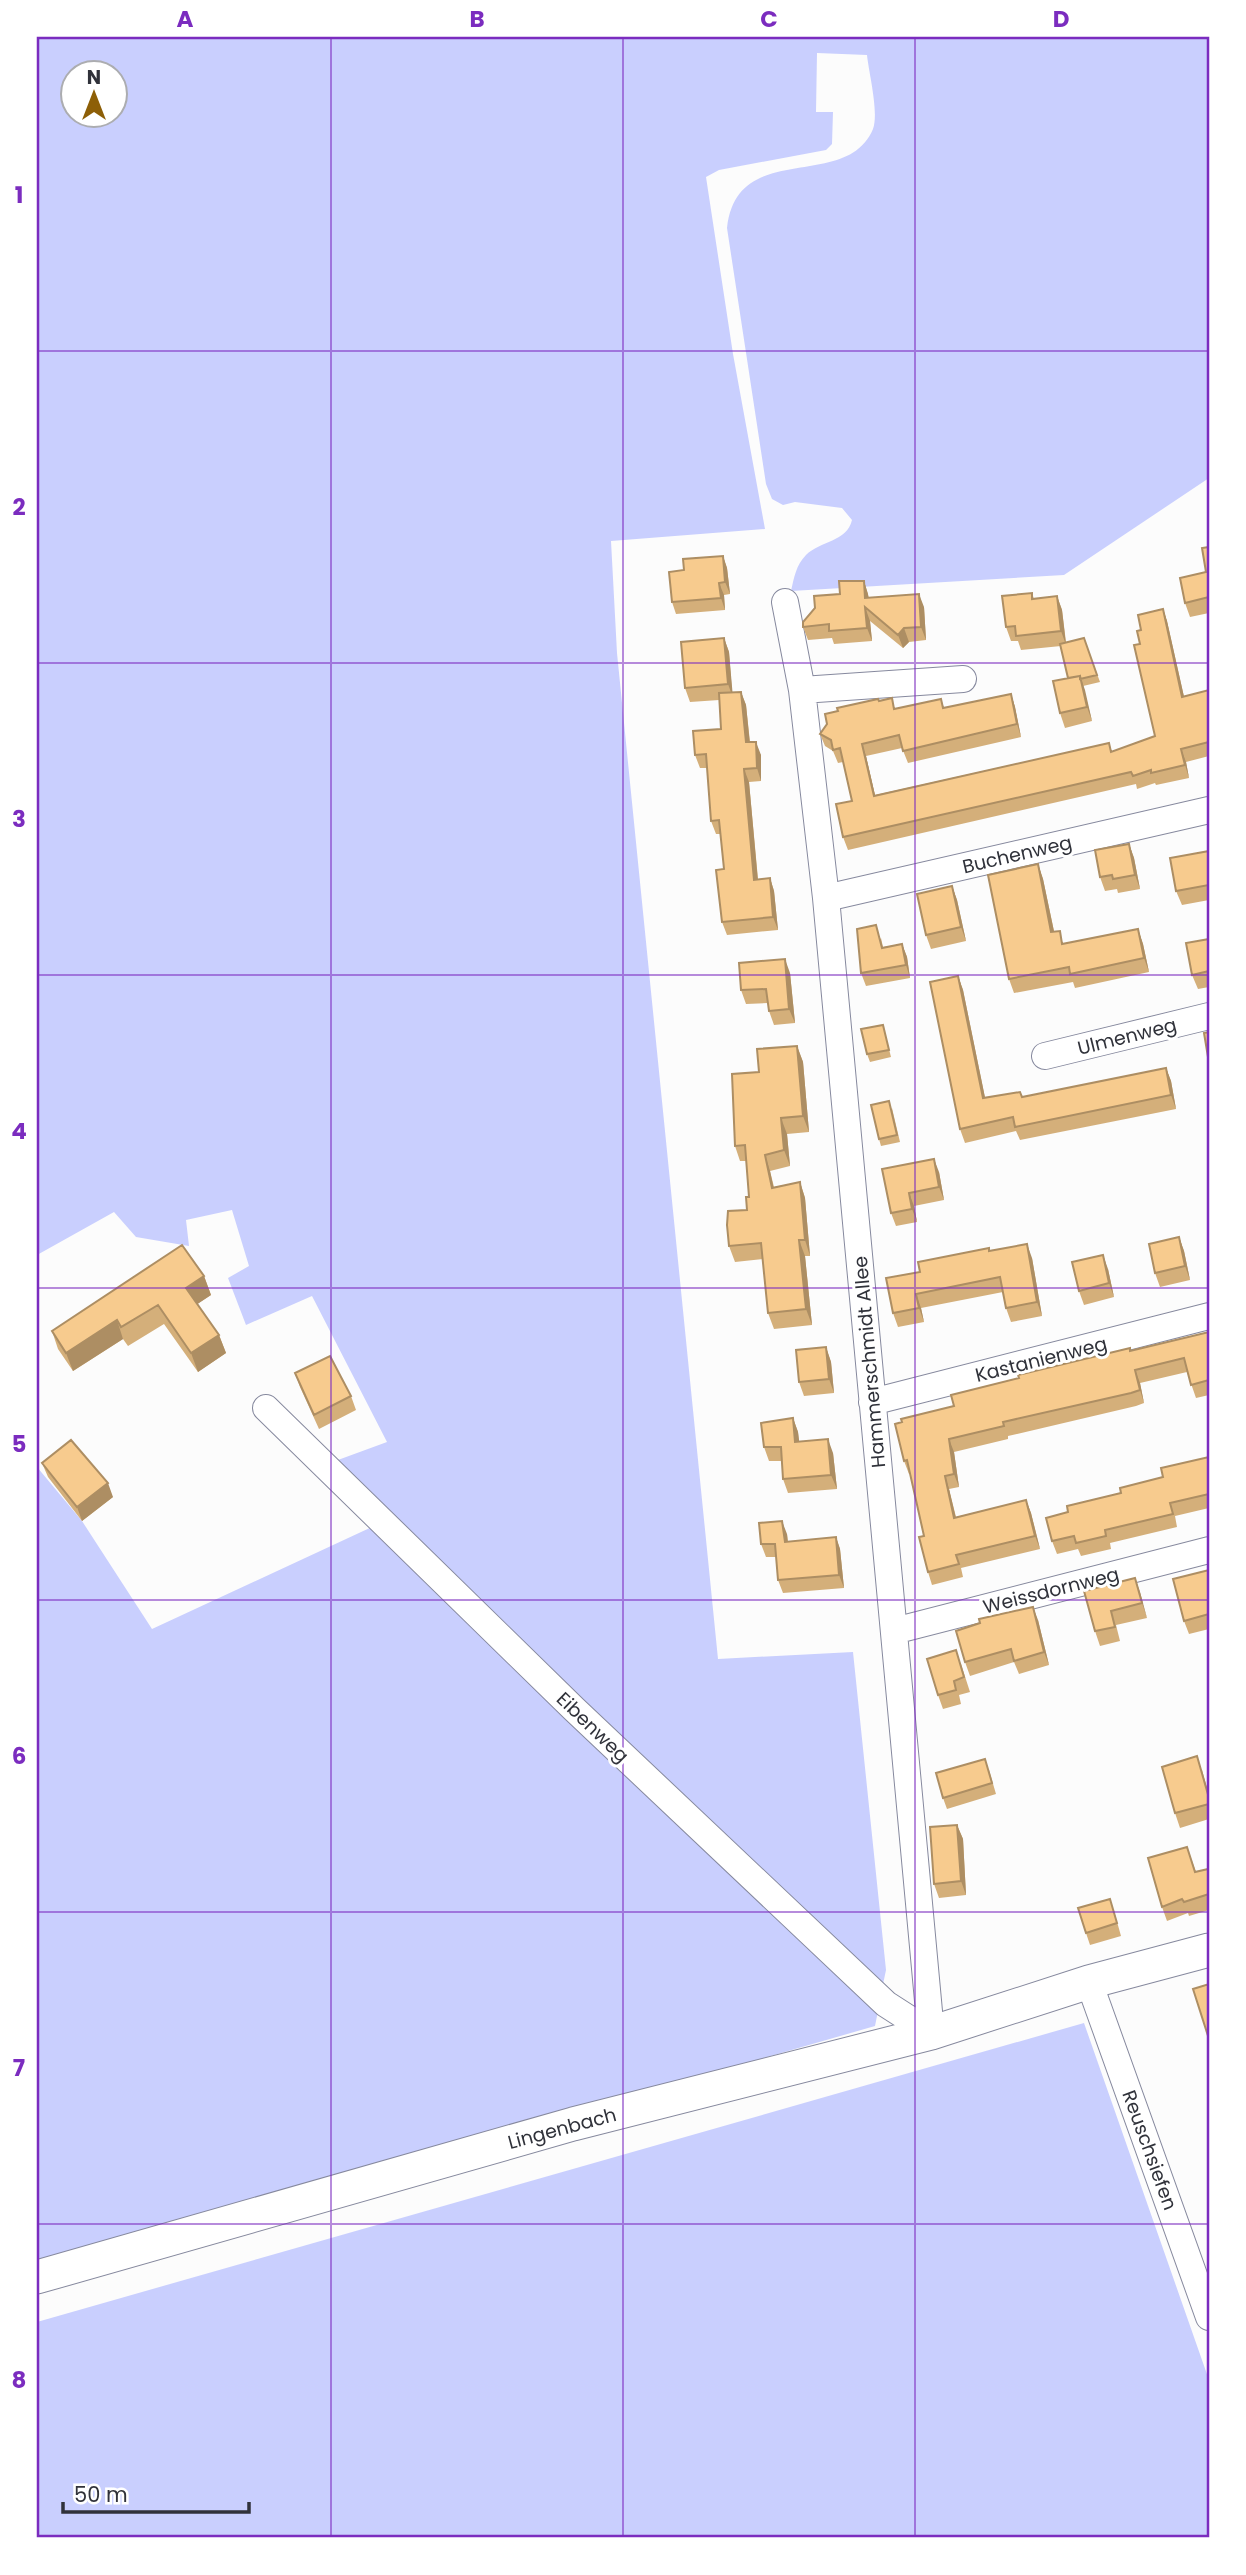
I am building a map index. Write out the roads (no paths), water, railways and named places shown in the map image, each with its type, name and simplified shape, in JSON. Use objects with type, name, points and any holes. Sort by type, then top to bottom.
[{"type":"street","name":"Hammerschmidt Allee","points":[[785,602],[802,690],[826,898],[931,2033]]},
{"type":"street","points":[[802,690],[962,679]]},
{"type":"street","name":"Buchenweg","points":[[826,898],[1209,810]]},
{"type":"street","name":"Ulmenweg","points":[[1045,1056],[1209,1016]]},
{"type":"street","name":"Kastanienweg","points":[[872,1402],[1209,1316]]},
{"type":"street","name":"Eibenweg","points":[[266,1408],[574,1709],[886,2004],[931,2033]]},
{"type":"street","name":"Weissdornweg","points":[[894,1631],[1209,1550]]},
{"type":"street","name":"Lingenbach","points":[[37,2277],[573,2124],[931,2033],[1089,1982],[1209,1950]]},
{"type":"street","name":"Reuschsiefen","points":[[1089,1982],[1209,2317]]}]
